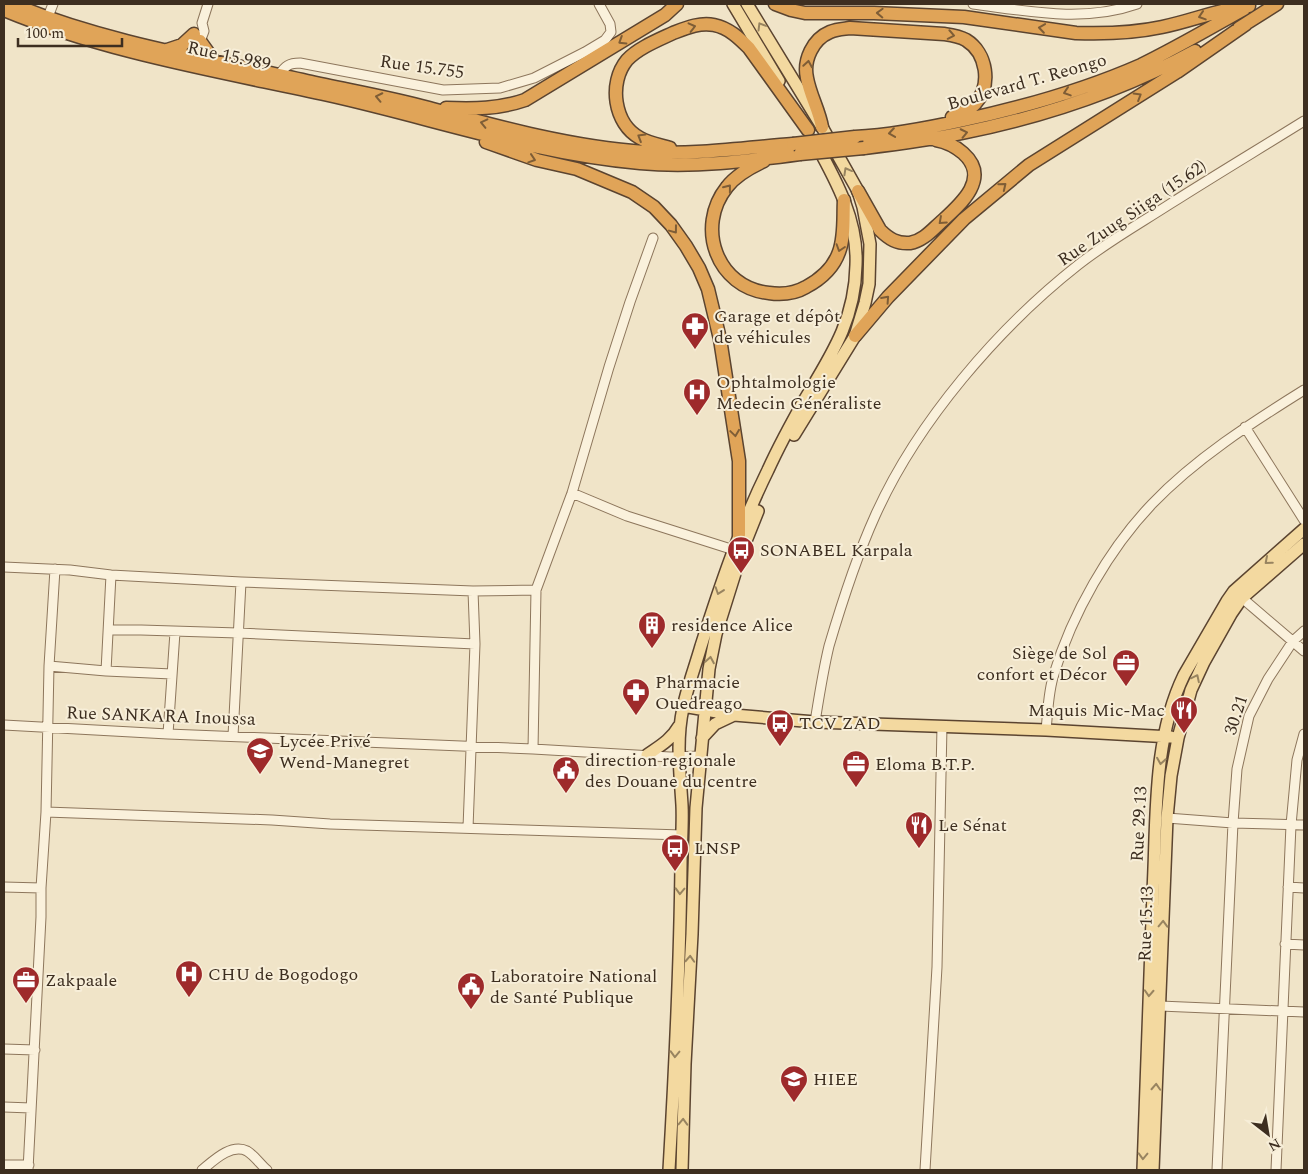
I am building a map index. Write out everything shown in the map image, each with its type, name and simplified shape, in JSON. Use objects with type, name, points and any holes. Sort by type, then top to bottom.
[{"type":"highway","points":[[12,4],[46,22],[87,30],[162,51],[188,61],[214,62],[279,75],[424,113],[552,150],[651,163],[715,163],[775,157]]},
{"type":"highway","points":[[424,113],[486,109],[525,100],[665,14],[677,4]]},
{"type":"highway","points":[[775,4],[791,10],[805,12],[964,17],[1094,34],[1147,30],[1176,24],[1214,12],[1251,5]]},
{"type":"highway","points":[[855,336],[888,297],[964,219],[1030,165],[1177,72],[1277,4]]},
{"type":"highway","name":"Boulevard T. Reongo","points":[[796,149],[855,137],[928,134],[1075,89],[1116,75],[1161,55],[1251,5]]},
{"type":"highway","name":"Rue 15.989","points":[[4,10],[46,22],[91,42],[188,61],[315,92],[424,113]]},
{"type":"highway","points":[[704,152],[680,150],[639,138],[629,128],[619,113],[616,100],[618,81],[627,60],[638,51],[662,38],[686,28],[704,24],[726,29],[749,48],[808,130]]},
{"type":"highway","points":[[424,113],[464,118],[584,145],[646,152],[864,148],[928,134],[963,133],[1023,118],[1068,104],[1128,83],[1172,64],[1246,24]]},
{"type":"highway","points":[[822,127],[820,114],[806,76],[808,60],[813,47],[824,35],[838,29],[850,28],[956,36],[965,39],[982,57],[986,75],[982,91],[976,102],[964,112],[928,134]]},
{"type":"highway","points":[[162,51],[172,49],[197,38],[214,62]]},
{"type":"highway","points":[[424,113],[537,160],[577,169],[609,181],[654,207],[671,224],[699,268],[708,289],[720,340],[739,461],[739,535]]},
{"type":"highway","points":[[858,191],[880,230],[890,239],[902,243],[912,243],[925,236],[952,212],[966,196],[971,189],[975,171],[967,157],[958,149],[928,134]]},
{"type":"highway","points":[[796,149],[775,157],[742,174],[727,187],[715,207],[711,229],[715,249],[724,269],[751,290],[782,294],[800,290],[818,281],[834,265],[839,253],[843,240],[844,200]]},
{"type":"main road","points":[[668,1170],[675,1062],[682,835],[678,757],[683,706],[739,535],[794,418],[838,343],[849,314],[856,264],[855,242],[844,200],[834,178],[808,130],[733,4]]},
{"type":"main road","points":[[682,1170],[696,808],[709,669],[716,634],[756,513],[800,425],[855,336],[869,284],[870,244],[858,191],[748,4]]},
{"type":"main road","name":"Rue 29.13","points":[[1143,1170],[1159,772],[1165,736],[1178,688],[1220,612],[1234,592],[1304,529]]},
{"type":"main road","name":"Rue 15.13","points":[[1153,1170],[1167,818],[1171,776],[1178,738],[1191,690],[1220,632],[1242,598],[1304,544]]},
{"type":"main road","points":[[683,706],[734,715],[815,722],[1046,730],[1178,738]]},
{"type":"main road","points":[[702,738],[715,724],[734,715]]},
{"type":"main road","points":[[647,755],[673,736],[680,725]]},
{"type":"street","points":[[46,22],[53,4]]},
{"type":"street","points":[[188,61],[197,38],[204,31],[202,23],[208,4]]},
{"type":"street","name":"Rue 15.755","points":[[279,75],[284,67],[291,63],[300,63],[443,90],[500,88],[534,78],[605,40],[611,32],[610,24],[599,4]]},
{"type":"street","points":[[973,4],[1014,6],[1050,14],[1092,13],[1137,4]]},
{"type":"street","points":[[1086,4],[1092,13]]},
{"type":"street","name":"Rue Zuug Siiga (15.62)","points":[[815,722],[829,648],[853,572],[875,515],[903,462],[936,412],[1000,336],[1078,265],[1132,228],[1304,121]]},
{"type":"street","points":[[533,749],[536,590],[572,493],[609,367],[653,238]]},
{"type":"street","points":[[1046,730],[1053,675],[1066,641],[1104,564],[1152,504],[1179,480],[1245,427],[1304,390]]},
{"type":"street","points":[[1245,427],[1304,520]]},
{"type":"street","points":[[572,493],[627,516],[734,550]]},
{"type":"street","points":[[4,568],[55,569],[112,575],[241,582],[473,591],[536,590]]},
{"type":"street","points":[[4,1164],[29,1168],[46,812],[49,666],[55,569]]},
{"type":"street","points":[[106,671],[112,575]]},
{"type":"street","points":[[233,736],[241,582]]},
{"type":"street","points":[[468,828],[475,644],[473,591]]},
{"type":"street","points":[[1242,598],[1304,651]]},
{"type":"street","points":[[109,630],[238,633],[475,644]]},
{"type":"street","name":"30.21","points":[[1217,1170],[1233,823],[1238,769],[1249,716],[1268,679],[1293,641],[1304,631]]},
{"type":"street","points":[[168,734],[175,632]]},
{"type":"street","points":[[49,666],[172,674]]},
{"type":"street","name":"Rue SANKARA Inoussa","points":[[4,724],[168,734],[472,746],[678,757],[701,756]]},
{"type":"street","points":[[925,1170],[937,967],[942,726]]},
{"type":"street","points":[[1276,1170],[1291,824],[1297,760],[1304,734]]},
{"type":"street","points":[[46,812],[272,820],[330,824],[682,835]]},
{"type":"street","points":[[1167,818],[1233,823],[1304,825]]},
{"type":"street","points":[[4,887],[41,888]]},
{"type":"street","points":[[1288,887],[1304,888]]},
{"type":"street","points":[[1285,944],[1304,945]]},
{"type":"street","points":[[1160,1006],[1304,1012]]},
{"type":"street","points":[[4,1049],[35,1050]]},
{"type":"street","points":[[4,1107],[31,1108]]},
{"type":"street","points":[[202,1170],[230,1150],[239,1149],[248,1151],[267,1170]]},
{"type":"place","name":"Garage et dépôt de véhicules","points":[[695,350]]},
{"type":"place","name":"Ophtalmologie Medecin Généraliste","points":[[697,416]]},
{"type":"place","name":"SONABEL Karpala","points":[[741,574]]},
{"type":"place","name":"residence Alice","points":[[652,649]]},
{"type":"place","name":"Siège de Sol confort et Décor","points":[[1126,687]]},
{"type":"place","name":"Pharmacie Ouedreago","points":[[636,716]]},
{"type":"place","name":"Maquis Mic-Mac","points":[[1184,734]]},
{"type":"place","name":"TCV ZAD","points":[[780,747]]},
{"type":"place","name":"Lycée Privé Wend-Manegret","points":[[260,775]]},
{"type":"place","name":"Eloma B.T.P.","points":[[856,788]]},
{"type":"place","name":"direction regionale des Douane du centre","points":[[566,794]]},
{"type":"place","name":"Le Sénat","points":[[919,849]]},
{"type":"place","name":"LNSP","points":[[675,872]]},
{"type":"place","name":"CHU de Bogodogo","points":[[189,998]]},
{"type":"place","name":"Zakpaale","points":[[26,1004]]},
{"type":"place","name":"Laboratoire National de Santé Publique","points":[[471,1010]]},
{"type":"place","name":"HIEE","points":[[794,1103]]}]
